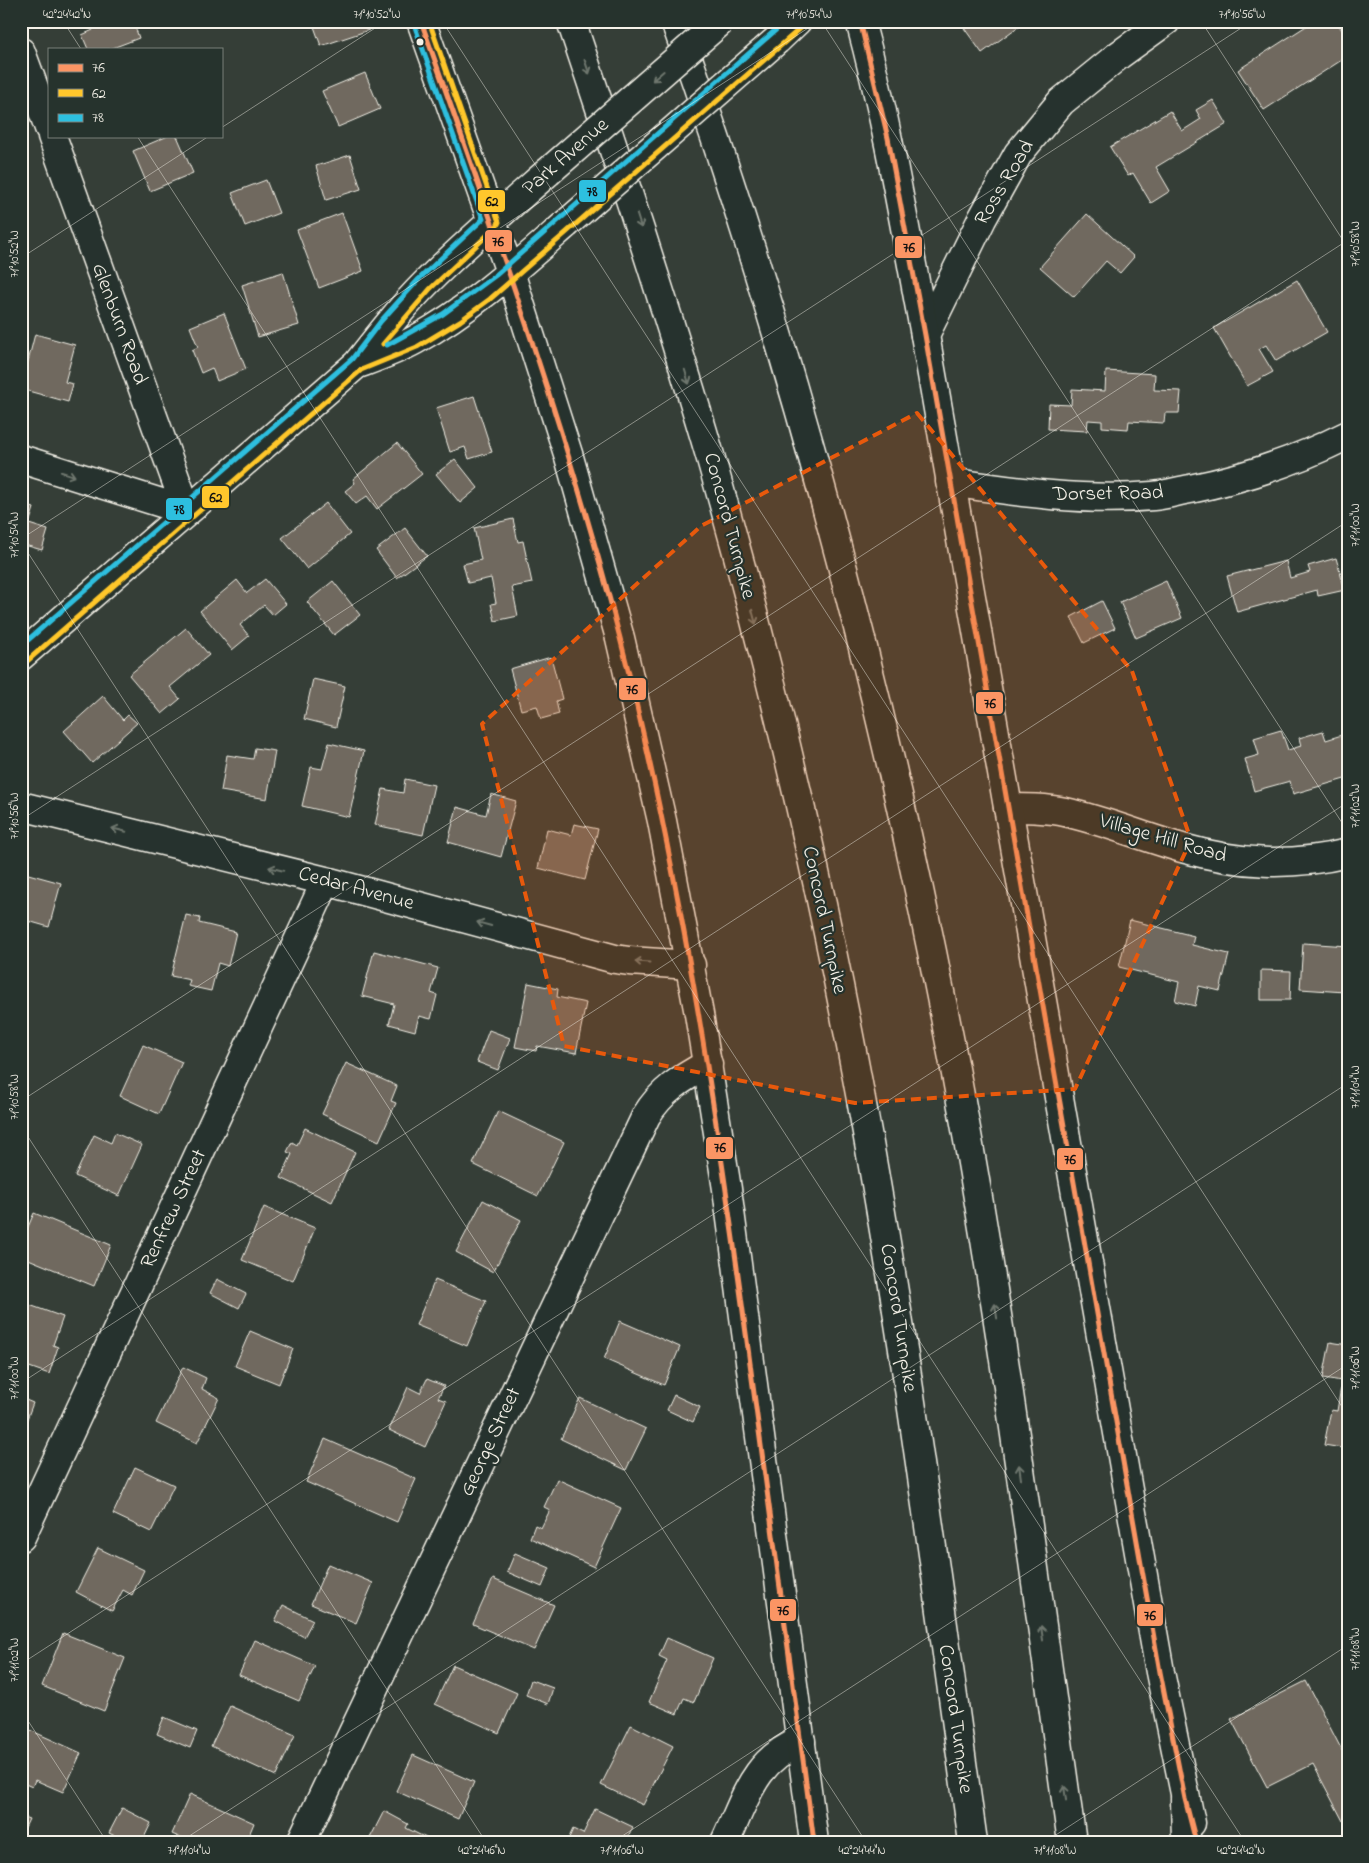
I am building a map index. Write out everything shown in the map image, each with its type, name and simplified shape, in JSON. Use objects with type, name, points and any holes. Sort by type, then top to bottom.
[{"type":"main road","points":[[421,21],[510,272],[574,474],[620,638],[670,858],[708,1064],[728,1198],[814,1842]]},
{"type":"main road","name":"Concord Turnpike","points":[[571,21],[640,226],[713,464],[776,702],[828,935],[884,1228],[916,1435],[973,1842]]},
{"type":"main road","points":[[675,21],[727,174],[798,406],[864,650],[920,895],[945,1018],[990,1267],[1072,1842]]},
{"type":"main road","name":"Park Avenue","points":[[21,656],[357,364],[387,326],[425,284],[492,221],[721,21]]},
{"type":"main road","name":"Park Avenue","points":[[357,364],[413,341],[470,304],[566,224],[798,21]]},
{"type":"main road","points":[[860,21],[889,147],[925,335],[1154,1634],[1185,1799],[1196,1842]]},
{"type":"main road","name":"Ross Road","points":[[925,335],[982,219],[1018,154],[1061,102],[1119,55],[1166,21]]},
{"type":"main road","points":[[23,62],[48,125]]},
{"type":"main road","name":"Glenburn Road","points":[[53,138],[187,511]]},
{"type":"main road","name":"Dorset Road","points":[[950,482],[1030,494],[1091,498],[1155,496],[1223,483],[1288,461],[1348,435]]},
{"type":"main road","points":[[21,459],[187,511]]},
{"type":"main road","name":"Cedar Avenue","points":[[21,806],[326,881],[615,959],[691,965]]},
{"type":"main road","name":"Village Hill Road","points":[[1008,808],[1037,808],[1086,817],[1183,848],[1226,858],[1271,863],[1320,860],[1348,853]]},
{"type":"main road","name":"Renfrew Street","points":[[21,1537],[326,881]]},
{"type":"main road","name":"George Street","points":[[301,1842],[646,1116],[653,1105],[672,1085],[708,1064]]},
{"type":"main road","points":[[725,1842],[760,1770],[774,1756],[801,1741]]},
{"type":"main road","points":[[1185,1799],[1186,1842]]},
{"type":"highlighted area","points":[[917,413],[1132,671],[1191,840],[1075,1089],[855,1103],[564,1046],[482,724],[701,526]]},
{"type":"building","points":[[90,21],[133,21],[139,38],[113,48],[88,48],[82,35],[93,30]]},
{"type":"building","points":[[312,21],[366,21],[369,30],[321,46]]},
{"type":"building","points":[[974,21],[1026,21],[982,53],[964,28]]},
{"type":"building","points":[[1314,21],[1336,21],[1348,39],[1348,56],[1264,110],[1238,70]]},
{"type":"building","points":[[365,73],[380,109],[338,127],[322,91]]},
{"type":"building","points":[[1213,100],[1227,124],[1156,167],[1170,191],[1151,203],[1133,173],[1128,176],[1110,147],[1170,111],[1182,131],[1201,119],[1196,110]]},
{"type":"building","points":[[163,138],[178,138],[193,173],[150,191],[133,151]]},
{"type":"building","points":[[350,155],[361,189],[326,200],[316,166]]},
{"type":"building","points":[[266,180],[279,213],[245,226],[232,193]]},
{"type":"building","points":[[342,213],[363,271],[319,288],[297,230]]},
{"type":"building","points":[[1087,214],[1134,257],[1120,273],[1106,261],[1074,297],[1040,267]]},
{"type":"building","points":[[283,272],[299,325],[258,337],[242,285]]},
{"type":"building","points":[[1297,280],[1327,332],[1276,361],[1266,345],[1259,349],[1273,372],[1247,386],[1214,328]]},
{"type":"building","points":[[224,313],[246,369],[217,381],[212,368],[201,373],[192,350],[198,347],[190,327]]},
{"type":"building","points":[[35,334],[75,345],[65,382],[73,384],[68,402],[21,389]]},
{"type":"building","points":[[1106,371],[1155,374],[1154,390],[1181,391],[1179,413],[1165,413],[1164,423],[1129,421],[1128,429],[1102,427],[1102,421],[1088,420],[1087,431],[1048,429],[1049,404],[1071,405],[1072,389],[1105,391]]},
{"type":"building","points":[[474,396],[492,452],[469,459],[465,447],[450,452],[436,408]]},
{"type":"building","points":[[397,443],[422,474],[377,509],[367,496],[356,504],[345,491],[355,483],[353,479]]},
{"type":"building","points":[[455,459],[478,488],[460,503],[436,474]]},
{"type":"building","points":[[326,503],[350,534],[307,569],[282,538]]},
{"type":"building","points":[[21,504],[34,508],[29,524],[48,530],[42,550],[21,544]]},
{"type":"building","points":[[513,519],[518,542],[523,541],[532,583],[512,587],[518,616],[495,621],[491,604],[496,603],[491,578],[468,583],[463,564],[481,560],[474,528]]},
{"type":"building","points":[[405,528],[427,556],[397,578],[376,550]]},
{"type":"building","points":[[1336,558],[1345,590],[1318,596],[1317,590],[1237,612],[1227,576],[1286,561],[1290,578],[1310,572],[1308,566]]},
{"type":"building","points":[[265,579],[286,604],[273,615],[264,605],[240,625],[249,636],[232,650],[200,611],[237,580],[247,593]]},
{"type":"building","points":[[333,581],[360,615],[334,635],[307,602]]},
{"type":"building","points":[[1166,581],[1182,618],[1136,638],[1120,602]]},
{"type":"building","points":[[1102,601],[1115,628],[1084,643],[1071,617]]},
{"type":"building","points":[[186,628],[209,655],[170,687],[180,699],[162,714],[129,675]]},
{"type":"building","points":[[551,657],[562,699],[556,701],[559,714],[541,719],[537,706],[521,710],[510,669]]},
{"type":"building","points":[[313,679],[345,686],[336,727],[304,719]]},
{"type":"building","points":[[103,696],[123,720],[128,715],[137,723],[92,763],[64,731]]},
{"type":"building","points":[[1281,730],[1288,750],[1301,746],[1299,738],[1323,731],[1326,740],[1348,733],[1348,778],[1293,794],[1290,781],[1254,791],[1245,759],[1259,755],[1254,738]]},
{"type":"building","points":[[329,743],[364,751],[349,817],[302,806],[311,767],[322,769]]},
{"type":"building","points":[[255,748],[275,751],[267,799],[221,791],[227,755],[253,759]]},
{"type":"building","points":[[405,779],[434,785],[423,835],[375,825],[383,789],[403,793]]},
{"type":"building","points":[[491,794],[516,801],[501,857],[448,842],[457,807],[486,815]]},
{"type":"building","points":[[574,824],[598,829],[585,880],[538,868],[547,829],[571,835]]},
{"type":"building","points":[[21,872],[61,883],[49,927],[21,919]]},
{"type":"building","points":[[186,915],[200,918],[199,923],[236,932],[228,966],[218,963],[211,991],[188,986],[190,980],[171,976]]},
{"type":"building","points":[[1130,920],[1194,936],[1192,945],[1229,954],[1220,991],[1199,986],[1195,1006],[1175,1001],[1179,982],[1119,967]]},
{"type":"building","points":[[1303,943],[1348,946],[1348,1005],[1344,1005],[1345,992],[1300,989]]},
{"type":"building","points":[[374,951],[438,968],[431,993],[437,995],[431,1019],[419,1016],[415,1031],[389,1024],[394,1004],[362,996]]},
{"type":"building","points":[[1261,970],[1291,971],[1290,1000],[1261,1000]]},
{"type":"building","points":[[528,983],[558,989],[557,997],[586,1003],[576,1053],[537,1046],[536,1051],[515,1047]]},
{"type":"building","points":[[489,1030],[510,1038],[498,1070],[477,1062]]},
{"type":"building","points":[[143,1045],[182,1062],[159,1114],[120,1096]]},
{"type":"building","points":[[346,1063],[397,1086],[391,1101],[396,1103],[379,1141],[322,1114]]},
{"type":"building","points":[[498,1111],[564,1142],[538,1196],[473,1164]]},
{"type":"building","points":[[305,1128],[355,1152],[332,1202],[281,1178],[292,1154],[287,1152],[292,1142],[297,1145]]},
{"type":"building","points":[[115,1133],[142,1145],[119,1196],[75,1176],[94,1135],[111,1143]]},
{"type":"building","points":[[483,1200],[521,1220],[493,1272],[456,1252]]},
{"type":"building","points":[[264,1207],[315,1228],[293,1281],[242,1260]]},
{"type":"building","points":[[34,1213],[111,1245],[94,1286],[26,1258],[21,1269],[21,1243]]},
{"type":"building","points":[[217,1279],[246,1294],[239,1308],[210,1293]]},
{"type":"building","points":[[435,1280],[486,1301],[467,1346],[416,1325]]},
{"type":"building","points":[[21,1302],[63,1317],[53,1345],[58,1347],[49,1374],[21,1364]]},
{"type":"building","points":[[620,1321],[680,1347],[664,1385],[604,1359]]},
{"type":"building","points":[[250,1331],[293,1349],[279,1384],[235,1366]]},
{"type":"building","points":[[1330,1342],[1348,1345],[1348,1449],[1324,1445],[1331,1410],[1337,1411],[1342,1381],[1323,1378]]},
{"type":"building","points":[[183,1367],[206,1378],[202,1389],[219,1398],[197,1443],[156,1423]]},
{"type":"building","points":[[427,1379],[444,1386],[438,1398],[446,1401],[425,1447],[389,1430],[408,1387],[420,1393]]},
{"type":"building","points":[[674,1395],[700,1407],[693,1422],[667,1410]]},
{"type":"building","points":[[21,1398],[33,1403],[21,1435]]},
{"type":"building","points":[[580,1398],[646,1429],[626,1470],[561,1439]]},
{"type":"building","points":[[325,1439],[416,1479],[397,1522],[306,1482]]},
{"type":"building","points":[[135,1467],[174,1485],[151,1532],[113,1514]]},
{"type":"building","points":[[557,1479],[621,1508],[594,1567],[530,1538],[535,1525],[541,1528],[550,1510],[544,1507]]},
{"type":"building","points":[[98,1548],[144,1570],[132,1595],[123,1590],[112,1611],[76,1592]]},
{"type":"building","points":[[515,1553],[550,1568],[542,1587],[507,1572]]},
{"type":"building","points":[[328,1564],[373,1583],[356,1623],[311,1604]]},
{"type":"building","points":[[493,1579],[554,1605],[534,1650],[473,1624]]},
{"type":"building","points":[[283,1605],[313,1620],[304,1637],[275,1621]]},
{"type":"building","points":[[63,1633],[125,1658],[104,1711],[42,1686]]},
{"type":"building","points":[[667,1638],[713,1658],[694,1702],[684,1698],[677,1714],[649,1702],[667,1660],[659,1656]]},
{"type":"building","points":[[255,1640],[315,1666],[299,1701],[239,1675]]},
{"type":"building","points":[[453,1665],[517,1693],[499,1733],[435,1704]]},
{"type":"building","points":[[531,1680],[553,1688],[548,1704],[526,1695]]},
{"type":"building","points":[[1306,1681],[1348,1762],[1348,1818],[1343,1821],[1313,1764],[1267,1787],[1231,1719]]},
{"type":"building","points":[[230,1706],[295,1735],[276,1776],[211,1746]]},
{"type":"building","points":[[164,1717],[197,1731],[190,1748],[157,1734]]},
{"type":"building","points":[[631,1725],[673,1746],[643,1805],[601,1785]]},
{"type":"building","points":[[21,1726],[81,1753],[63,1792],[35,1780],[32,1787],[21,1782]]},
{"type":"building","points":[[413,1755],[474,1782],[458,1819],[396,1791]]},
{"type":"building","points":[[190,1794],[254,1823],[246,1842],[190,1842],[172,1834]]},
{"type":"building","points":[[122,1808],[151,1823],[142,1842],[127,1842],[109,1833]]},
{"type":"building","points":[[595,1809],[633,1827],[626,1842],[567,1842],[573,1829],[583,1834]]},
{"type":"building","points":[[384,1811],[408,1824],[406,1828],[430,1840],[429,1842],[368,1842]]},
{"type":"building","points":[[21,1816],[29,1819],[21,1836]]},
{"type":"transit line","name":"76","points":[[421,21],[527,327],[576,482],[620,638],[663,823],[698,1010],[727,1198],[814,1842]]},
{"type":"transit line","name":"62","points":[[383,344],[430,289],[499,222],[429,21]]},
{"type":"transit line","name":"78","points":[[387,345],[443,314],[496,275],[786,21]]},
{"type":"transit line","name":"76","points":[[860,21],[888,138],[925,335],[1160,1672],[1185,1799],[1196,1842]]},
{"type":"transit line","name":"78","points":[[21,646],[352,359],[381,321],[419,279],[483,219],[414,24]]},
{"type":"transit line","name":"62","points":[[26,662],[361,370],[417,347],[460,321],[490,299],[802,27]]}]
